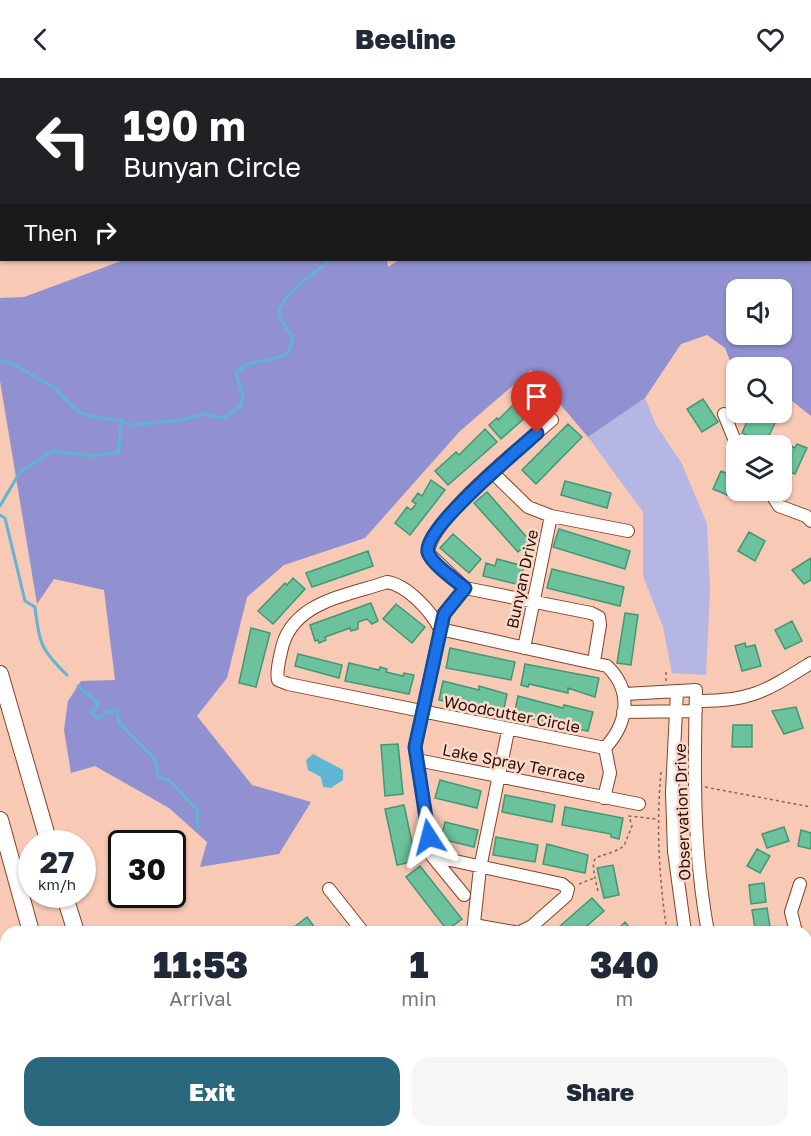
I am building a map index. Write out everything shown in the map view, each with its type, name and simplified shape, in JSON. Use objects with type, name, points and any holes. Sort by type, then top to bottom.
[{"type":"highway","points":[[0,674],[45,830]]},
{"type":"highway","points":[[0,820],[29,926]]},
{"type":"highway","points":[[68,908],[74,926]]},
{"type":"street","points":[[724,414],[733,435]]},
{"type":"street","points":[[552,420],[451,513],[434,534],[428,553],[465,588],[591,613],[599,617],[600,626],[594,661]]},
{"type":"street","points":[[493,473],[528,507],[551,516],[628,531]]},
{"type":"street","points":[[776,501],[779,506],[811,520]]},
{"type":"street","name":"Bunyan Drive","points":[[524,648],[551,516]]},
{"type":"street","name":"Woodcutter Circle","points":[[440,629],[434,618],[403,589],[387,582],[306,611],[289,629],[283,642],[277,670],[278,680],[508,731],[605,748]]},
{"type":"street","points":[[464,895],[432,856],[415,747],[444,614],[465,588]]},
{"type":"street","points":[[440,629],[594,661],[607,666],[623,684],[625,694],[623,712],[614,738],[605,748]]},
{"type":"street","points":[[625,694],[677,691],[696,701],[725,702],[753,696],[811,663]]},
{"type":"street","name":"Observation Drive","points":[[677,691],[672,792],[674,851],[684,926]]},
{"type":"street","points":[[623,712],[676,711],[696,701]]},
{"type":"street","name":"Observation Drive","points":[[696,701],[695,785],[701,895],[707,926]]},
{"type":"street","points":[[473,926],[480,868],[508,731]]},
{"type":"street","name":"Lake Spray Terrace","points":[[604,798],[610,773],[605,748]]},
{"type":"street","name":"Lake Spray Terrace","points":[[417,760],[639,804]]},
{"type":"street","points":[[432,856],[562,884],[568,889],[566,896],[532,926]]},
{"type":"street","points":[[794,926],[791,912],[800,884]]},
{"type":"street","points":[[329,888],[358,926]]},
{"type":"path","points":[[695,785],[811,807]]},
{"type":"path","points":[[598,891],[592,867],[595,859],[601,854],[618,850],[630,838],[632,826],[629,816],[657,819]]},
{"type":"path","points":[[568,889],[595,878]]},
{"type":"shaded area","points":[[121,261],[387,261],[388,267],[397,261],[811,261],[811,416],[792,401],[792,357],[728,357],[725,348],[707,335],[681,344],[645,398],[588,437],[531,370],[460,431],[365,538],[284,565],[247,597],[227,678],[197,716],[252,785],[311,802],[279,854],[200,867],[207,842],[169,808],[95,766],[71,773],[64,730],[68,701],[81,681],[115,680],[104,590],[54,579],[37,604],[0,381],[0,298],[24,297]]},
{"type":"shaded area","points":[[645,398],[656,425],[682,464],[707,524],[710,589],[706,675],[672,673],[663,627],[643,576],[643,512],[588,437]]},
{"type":"shaded area","points":[[313,754],[343,770],[343,780],[331,788],[323,787],[321,777],[308,770],[306,760]]},
{"type":"building","points":[[531,387],[544,401],[501,439],[489,425],[497,418],[498,420]]},
{"type":"building","points":[[703,399],[718,422],[702,432],[687,409]]},
{"type":"building","points":[[746,423],[775,423],[769,435],[742,433]]},
{"type":"building","points":[[568,424],[582,437],[536,484],[522,470]]},
{"type":"building","points":[[485,429],[497,442],[448,485],[435,471],[456,452],[459,455]]},
{"type":"building","points":[[797,444],[807,448],[795,474],[792,473],[792,446],[795,448]]},
{"type":"building","points":[[721,471],[726,473],[726,495],[713,489]]},
{"type":"building","points":[[431,480],[445,490],[410,535],[395,523],[407,507],[411,510],[416,504],[412,501],[418,493],[422,496]]},
{"type":"building","points":[[565,481],[611,493],[607,508],[561,495]]},
{"type":"building","points":[[487,492],[530,541],[518,552],[474,503]]},
{"type":"building","points":[[559,529],[630,551],[625,569],[553,547]]},
{"type":"building","points":[[749,532],[765,541],[755,561],[738,551]]},
{"type":"building","points":[[453,534],[481,559],[469,573],[440,548]]},
{"type":"building","points":[[368,551],[373,566],[312,587],[306,573]]},
{"type":"building","points":[[811,558],[811,580],[804,584],[792,570]]},
{"type":"building","points":[[497,559],[524,566],[520,585],[483,576],[486,563],[495,566]]},
{"type":"building","points":[[552,569],[624,587],[620,606],[547,588]]},
{"type":"building","points":[[293,578],[305,589],[273,624],[258,611],[285,583],[287,585]]},
{"type":"building","points":[[371,603],[378,621],[372,624],[367,619],[358,622],[358,629],[351,631],[350,628],[325,637],[326,640],[319,643],[318,640],[315,641],[310,625]]},
{"type":"building","points":[[396,604],[425,627],[412,643],[383,619]]},
{"type":"building","points":[[625,613],[638,615],[631,665],[617,663]]},
{"type":"building","points":[[792,621],[802,641],[785,649],[775,630]]},
{"type":"building","points":[[251,628],[270,633],[256,687],[239,683]]},
{"type":"building","points":[[745,643],[746,647],[755,645],[761,666],[742,671],[735,646]]},
{"type":"building","points":[[450,648],[515,662],[511,680],[446,668]]},
{"type":"building","points":[[298,654],[342,665],[339,678],[295,666]]},
{"type":"building","points":[[349,663],[379,670],[380,667],[387,669],[386,672],[403,676],[404,673],[414,675],[409,694],[345,681]]},
{"type":"building","points":[[525,664],[599,678],[595,697],[568,688],[568,693],[529,684],[528,687],[521,685]]},
{"type":"building","points":[[443,681],[479,690],[479,686],[507,694],[503,713],[439,700]]},
{"type":"building","points":[[518,696],[563,708],[564,705],[593,712],[588,731],[514,715]]},
{"type":"building","points":[[796,707],[803,728],[784,734],[772,711]]},
{"type":"building","points":[[733,725],[752,725],[752,747],[732,747]]},
{"type":"building","points":[[398,744],[403,794],[385,796],[381,745]]},
{"type":"building","points":[[440,780],[481,791],[477,808],[435,798]]},
{"type":"building","points":[[505,795],[555,805],[552,822],[502,812]]},
{"type":"building","points":[[404,805],[416,861],[397,865],[385,809]]},
{"type":"building","points":[[565,807],[623,818],[619,839],[611,837],[611,834],[562,825]]},
{"type":"building","points":[[445,822],[478,830],[474,847],[441,839]]},
{"type":"building","points":[[784,827],[789,841],[767,848],[762,834]]},
{"type":"building","points":[[801,830],[811,833],[811,849],[798,846]]},
{"type":"building","points":[[496,837],[538,845],[535,862],[493,855]]},
{"type":"building","points":[[547,844],[588,855],[585,873],[543,864]]},
{"type":"building","points":[[757,849],[770,856],[760,873],[747,866]]},
{"type":"building","points":[[613,865],[619,895],[604,898],[597,868]]},
{"type":"building","points":[[420,866],[462,919],[452,926],[444,926],[406,877]]},
{"type":"building","points":[[764,883],[766,902],[751,904],[749,885]]},
{"type":"building","points":[[592,898],[604,911],[587,926],[560,926]]},
{"type":"building","points":[[767,908],[770,926],[755,926],[752,910]]},
{"type":"building","points":[[307,917],[314,926],[296,926]]},
{"type":"waterway","points":[[0,360],[13,364],[53,387],[78,412],[90,416],[121,421],[130,425],[182,420],[204,414],[223,418],[241,406],[243,397],[236,373],[247,365],[287,354],[293,339],[280,317],[280,307],[300,284],[330,261]]},
{"type":"waterway","points":[[0,506],[20,472],[53,451],[91,456],[119,452],[121,422]]},
{"type":"waterway","points":[[0,515],[5,518],[25,601],[35,607],[40,638],[52,659],[67,675]]},
{"type":"waterway","points":[[78,686],[98,703],[92,714],[98,719],[107,711],[117,712],[120,724],[154,758],[159,777],[169,780],[197,810],[198,828]]},
{"type":"route","points":[[429,837],[415,747],[444,614],[465,588],[432,559],[428,553],[429,545],[434,534],[451,513],[537,433]]}]
